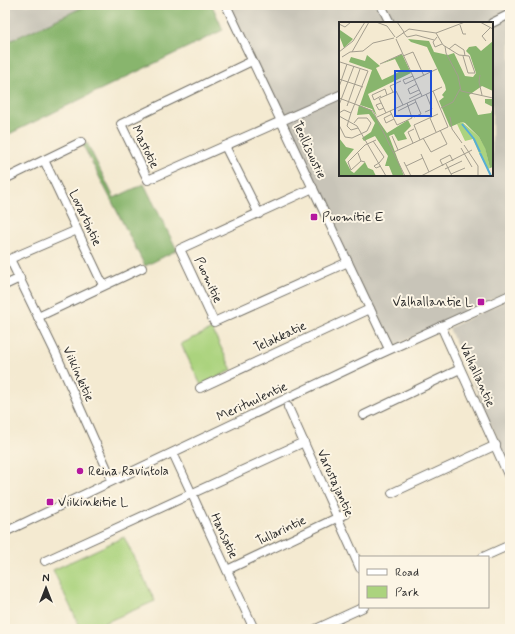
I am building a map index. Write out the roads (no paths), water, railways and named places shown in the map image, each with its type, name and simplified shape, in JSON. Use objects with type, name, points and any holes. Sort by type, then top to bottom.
[{"type":"street","name":"Teollisuustie","points":[[226,5],[389,349]]},
{"type":"street","points":[[381,5],[390,22]]},
{"type":"street","points":[[493,22],[510,14]]},
{"type":"street","name":"Mastotie","points":[[252,61],[121,124],[148,180],[339,95]]},
{"type":"street","points":[[5,179],[81,142]]},
{"type":"street","points":[[224,146],[258,214]]},
{"type":"street","name":"Lovartintie","points":[[44,160],[104,286]]},
{"type":"street","name":"Puomitie","points":[[313,188],[180,249],[214,322],[348,262]]},
{"type":"street","points":[[8,260],[77,230]]},
{"type":"street","name":"Viikinkitie","points":[[8,260],[20,278],[112,480]]},
{"type":"street","points":[[38,317],[142,268]]},
{"type":"street","points":[[5,285],[20,278]]},
{"type":"street","name":"Merituulentie","points":[[5,532],[389,349],[510,295]]},
{"type":"street","name":"Telakkatie","points":[[200,388],[370,309]]},
{"type":"street","name":"Valhallantie","points":[[441,326],[496,445],[510,479]]},
{"type":"street","points":[[364,415],[460,369]]},
{"type":"street","name":"Varustajantie","points":[[288,408],[341,516],[359,565]]},
{"type":"street","points":[[45,561],[304,442]]},
{"type":"street","points":[[392,492],[496,445]]},
{"type":"street","name":"Hansatie","points":[[173,453],[254,629]]},
{"type":"street","name":"Tullarintie","points":[[227,570],[341,516]]},
{"type":"street","points":[[485,556],[510,545]]},
{"type":"street","points":[[316,629],[362,608]]},
{"type":"place","name":"Puomitie E","points":[[314,217]]},
{"type":"place","name":"Valhallantie L","points":[[481,302]]},
{"type":"place","name":"Reina Ravintola","points":[[80,471]]},
{"type":"place","name":"Viikinkitie L","points":[[50,502]]}]
